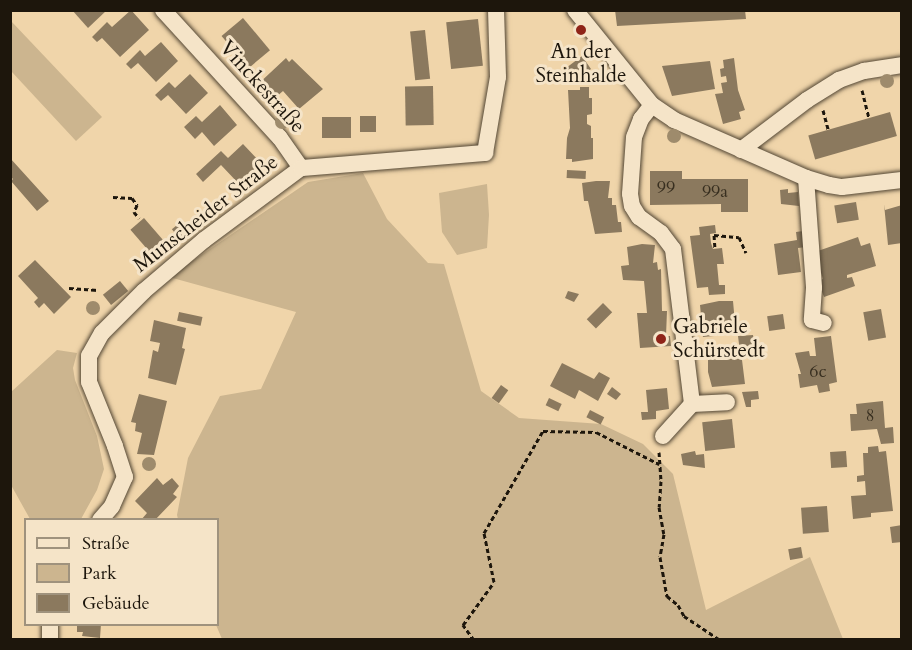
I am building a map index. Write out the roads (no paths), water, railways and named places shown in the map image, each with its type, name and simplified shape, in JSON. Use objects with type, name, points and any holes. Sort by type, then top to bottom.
[{"type":"street","name":"Vinckestraße","points":[[163,10],[280,138],[301,168]]},
{"type":"street","name":"Munscheider Straße","points":[[101,518],[112,506],[124,477],[115,446],[89,382],[88,368],[94,346],[111,322],[204,240],[301,168],[485,153],[498,77],[496,10]]},
{"type":"street","points":[[575,10],[652,105],[674,120],[806,178],[842,187],[902,180]]},
{"type":"street","points":[[741,150],[807,100],[839,80],[858,73],[902,65]]},
{"type":"street","points":[[652,105],[641,119],[634,137],[630,194],[632,206],[639,217],[661,234],[673,249],[692,404]]},
{"type":"street","points":[[806,178],[814,288],[812,320],[824,323]]},
{"type":"street","points":[[663,436],[692,404],[728,402]]},
{"type":"place","name":"An der Steinhalde","points":[[581,30]]},
{"type":"place","name":"Gabriele Schürstedt","points":[[661,339]]}]
